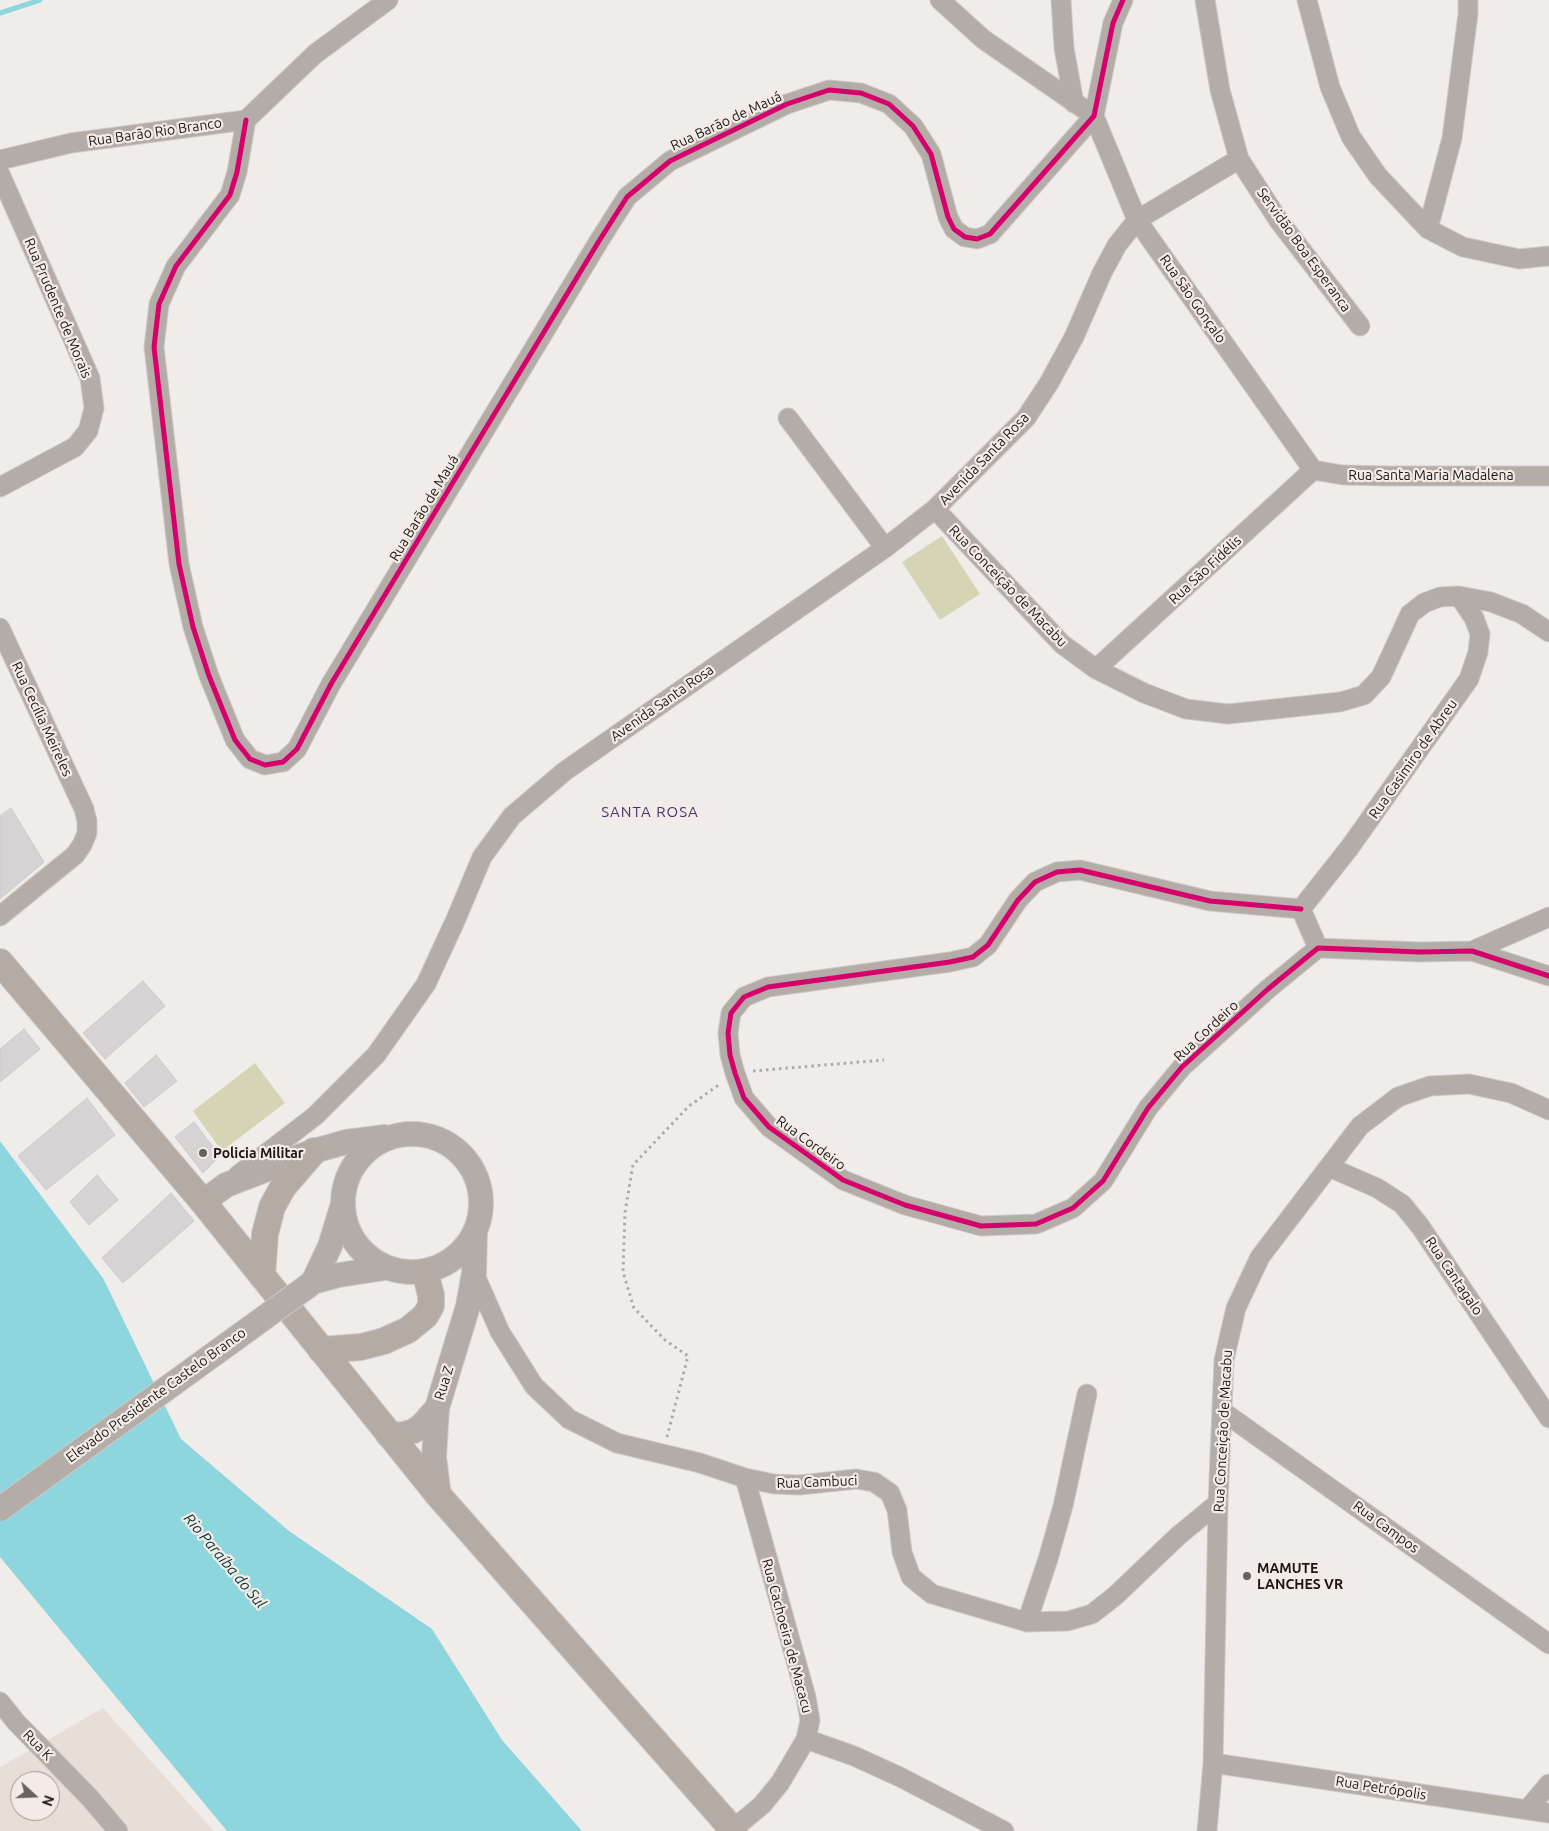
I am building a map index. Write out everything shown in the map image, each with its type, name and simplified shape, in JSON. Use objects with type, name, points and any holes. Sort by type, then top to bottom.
[{"type":"main road","points":[[0,962],[203,1202],[388,1435],[439,1496],[734,1830]]},
{"type":"main road","points":[[262,1276],[265,1234],[272,1207],[283,1187],[314,1151]]},
{"type":"main road","points":[[321,1350],[376,1343],[408,1330],[425,1316],[431,1306],[431,1295],[425,1272]]},
{"type":"street","points":[[246,120],[315,54],[388,0]]},
{"type":"street","points":[[940,0],[983,39],[1094,116],[1113,24],[1123,0]]},
{"type":"street","points":[[1061,0],[1064,48],[1074,103]]},
{"type":"street","name":"Servidão Boa Esperanca","points":[[1205,0],[1220,90],[1240,159],[1279,220],[1360,326]]},
{"type":"street","points":[[1307,0],[1330,87],[1351,137],[1378,176],[1428,229],[1463,247],[1519,260],[1549,256]]},
{"type":"street","points":[[1428,229],[1452,138],[1468,14],[1468,0]]},
{"type":"street","name":"Rua Barão de Mauá","points":[[246,120],[237,172],[230,195],[176,266],[159,304],[154,347],[179,564],[193,627],[209,676],[235,740],[250,759],[265,765],[283,762],[296,749],[331,684],[599,240],[627,197],[670,161],[788,104],[829,90],[861,93],[889,104],[913,126],[931,154],[948,217],[954,228],[966,237],[977,239],[990,234],[1094,116]]},
{"type":"street","name":"Rua São Gonçalo","points":[[1094,116],[1137,220],[1313,470]]},
{"type":"street","name":"Rua Barão Rio Branco","points":[[0,160],[71,144],[246,120]]},
{"type":"street","points":[[1137,220],[1240,159]]},
{"type":"street","name":"Rua Prudente de Morais","points":[[0,174],[90,378],[94,408],[88,431],[75,447],[0,487]]},
{"type":"street","name":"Avenida Santa Rosa","points":[[203,1202],[315,1116],[376,1055],[426,984],[482,857],[512,816],[565,771],[885,548],[935,509],[1026,418],[1049,383],[1074,337],[1102,273],[1117,245],[1137,220]]},
{"type":"street","points":[[788,418],[885,548]]},
{"type":"street","name":"Rua Santa Maria Madalena","points":[[1313,470],[1343,475],[1379,476],[1549,476]]},
{"type":"street","name":"Rua São Fidélis","points":[[1096,669],[1313,470]]},
{"type":"street","name":"Rua Conceição de Macabu","points":[[935,509],[1062,644],[1096,669],[1144,693],[1186,709],[1228,714],[1340,702],[1364,694],[1381,677],[1410,614],[1424,603],[1440,597],[1460,596],[1491,602],[1522,614],[1549,632]]},
{"type":"street","name":"Rua Casimiro de Abreu","points":[[1301,909],[1350,847],[1469,678],[1478,652],[1480,634],[1474,618],[1460,596]]},
{"type":"street","name":"Rua Cecília Meireles","points":[[0,628],[84,809],[87,821],[87,833],[75,855],[0,916]]},
{"type":"street","name":"Rua Cordeiro","points":[[1301,909],[1210,901],[1080,870],[1057,872],[1035,882],[1018,900],[988,945],[973,957],[950,962],[768,987],[744,997],[731,1014],[728,1033],[730,1055],[744,1098],[769,1127],[843,1180],[905,1205],[981,1226],[1036,1224],[1073,1208],[1102,1181],[1148,1108],[1182,1067],[1268,989],[1318,948]]},
{"type":"street","points":[[1301,909],[1318,948],[1420,952],[1472,951],[1549,976]]},
{"type":"street","points":[[1472,951],[1549,917]]},
{"type":"street","name":"Rua Conceição de Macabu","points":[[1207,1831],[1213,1763],[1218,1503],[1224,1360],[1236,1308],[1260,1257],[1360,1126],[1398,1097],[1430,1086],[1470,1084],[1511,1093],[1549,1110]]},
{"type":"street","points":[[226,1185],[314,1151],[346,1142],[412,1133],[436,1137],[456,1148],[472,1166],[480,1187],[481,1210],[475,1233],[455,1258],[425,1272],[405,1273],[385,1268],[368,1258],[355,1244],[346,1226],[342,1207]]},
{"type":"street","points":[[310,1284],[330,1246],[342,1207],[345,1185],[354,1164],[370,1147],[389,1137]]},
{"type":"street","name":"Rua Cantagalo","points":[[1329,1167],[1377,1188],[1402,1204],[1420,1226],[1549,1418]]},
{"type":"street","name":"Rua Z","points":[[439,1496],[434,1457],[437,1408],[468,1306],[474,1273],[475,1233]]},
{"type":"street","points":[[310,1284],[339,1275],[385,1268]]},
{"type":"street","name":"Rua Cambuci","points":[[474,1273],[500,1332],[534,1386],[570,1419],[617,1443],[700,1463],[745,1478],[774,1484],[792,1485],[856,1479],[874,1482],[890,1493],[897,1510],[902,1552],[911,1577],[932,1594],[1027,1622],[1068,1621],[1092,1614],[1116,1596],[1178,1536],[1218,1503]]},
{"type":"street","name":"Elevado Presidente Castelo Branco","points":[[0,1509],[310,1284]]},
{"type":"street","points":[[1027,1622],[1063,1506],[1087,1394]]},
{"type":"street","points":[[388,1435],[414,1431],[437,1408]]},
{"type":"street","name":"Rua Campos","points":[[1222,1411],[1549,1644]]},
{"type":"street","name":"Rua Cachoeira de Macacu","points":[[734,1830],[774,1790],[806,1739],[810,1720],[806,1697],[745,1478]]},
{"type":"street","name":"Rua K","points":[[0,1702],[8,1726],[90,1798],[118,1831]]},
{"type":"street","points":[[806,1739],[854,1756],[900,1777],[1004,1831]]},
{"type":"street","name":"Rua Petrópolis","points":[[1213,1763],[1549,1813]]},
{"type":"street","points":[[1528,1810],[1549,1784]]},
{"type":"path","points":[[663,1454],[688,1356],[665,1340],[634,1308],[623,1272],[625,1212],[633,1165],[689,1106],[735,1073],[884,1060]]},
{"type":"shaded area","points":[[103,1708],[214,1831],[0,1831],[0,1767]]},
{"type":"green space","points":[[942,536],[980,594],[940,620],[902,562]]},
{"type":"green space","points":[[255,1063],[285,1103],[222,1151],[193,1111]]},
{"type":"water","name":"Rio Paraíba do Sul","points":[[0,1141],[103,1278],[181,1439],[289,1531],[432,1629],[502,1740],[582,1831],[227,1831],[0,1557]]},
{"type":"building","points":[[11,808],[44,862],[0,899],[0,816]]},
{"type":"building","points":[[143,981],[165,1006],[105,1059],[83,1033]]},
{"type":"building","points":[[24,1029],[40,1049],[0,1082],[0,1049]]},
{"type":"building","points":[[156,1055],[177,1081],[144,1107],[125,1083]]},
{"type":"building","points":[[87,1098],[115,1135],[46,1190],[18,1156]]},
{"type":"building","points":[[194,1122],[220,1156],[203,1173],[175,1137]]},
{"type":"building","points":[[97,1175],[118,1200],[89,1225],[70,1202]]},
{"type":"building","points":[[171,1193],[194,1221],[123,1283],[102,1258]]},
{"type":"waterway","points":[[0,13],[40,0]]},
{"type":"cycle path","points":[[246,120],[237,172],[230,195],[176,266],[159,304],[154,347],[179,564],[193,627],[209,676],[235,740],[250,759],[265,765],[283,762],[297,749],[331,684],[627,197],[670,161],[787,104],[829,90],[861,93],[889,104],[913,126],[931,154],[948,217],[954,229],[965,237],[977,239],[990,234],[1094,116],[1113,23],[1123,0]]},
{"type":"cycle path","points":[[1301,909],[1210,901],[1080,870],[1057,872],[1035,882],[1018,900],[988,945],[973,957],[950,962],[768,987],[744,997],[731,1013],[728,1033],[730,1055],[744,1098],[769,1127],[843,1180],[905,1205],[981,1226],[1036,1224],[1073,1208],[1103,1181],[1148,1108],[1182,1067],[1268,989],[1318,948],[1420,952],[1472,951],[1549,976]]},
{"type":"place","name":"Policia Militar","points":[[203,1153]]},
{"type":"place","name":"MAMUTE LANCHES VR","points":[[1247,1576]]},
{"type":"district","name":"SANTA ROSA","points":[[650,812]]}]
